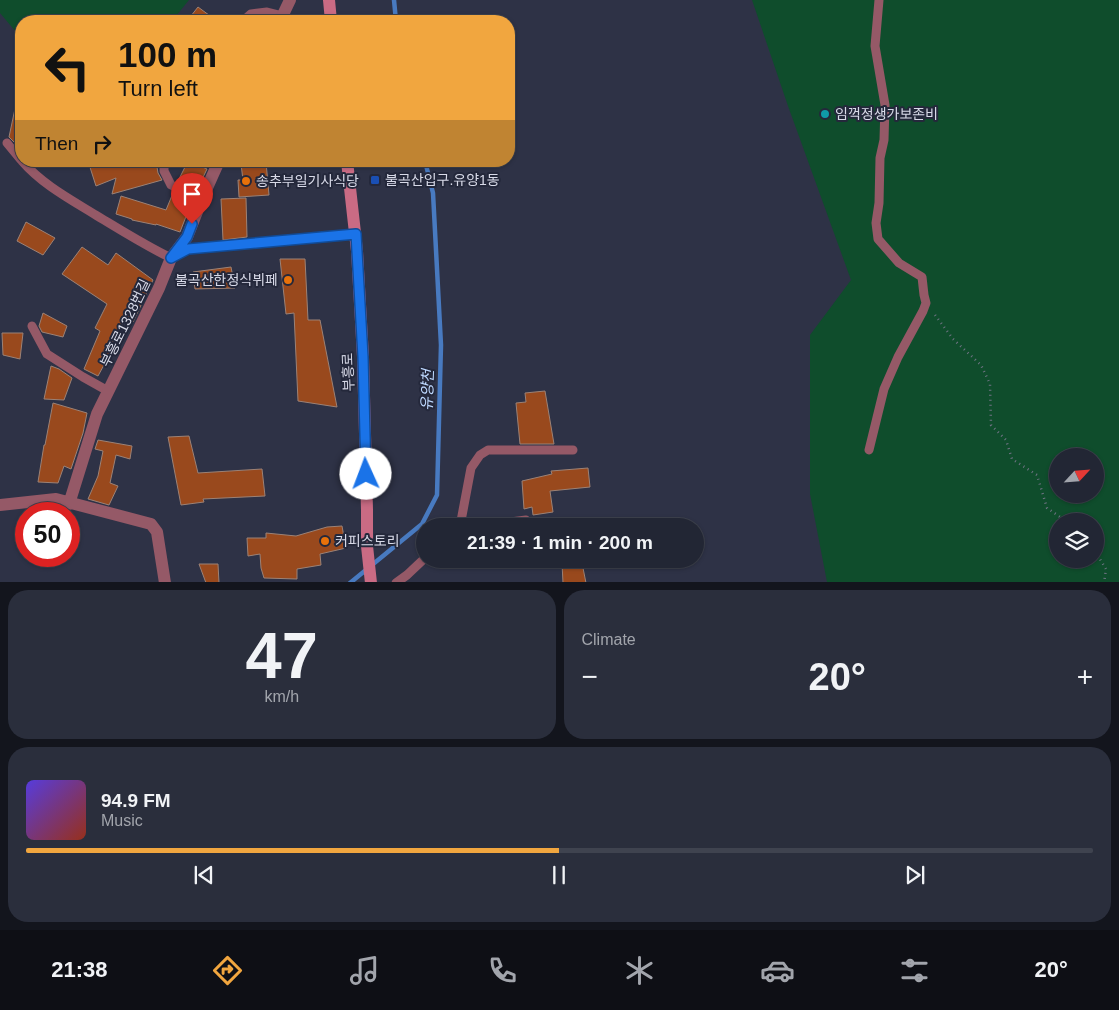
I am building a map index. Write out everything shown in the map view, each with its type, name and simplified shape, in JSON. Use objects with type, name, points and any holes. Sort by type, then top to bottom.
[{"type":"main road","points":[[328,0],[330,15]]},
{"type":"main road","name":"부흥로","points":[[348,167],[356,234],[363,357],[367,546],[371,582]]},
{"type":"street","points":[[283,15],[290,0]]},
{"type":"street","name":"부흥로1328번길","points":[[71,502],[97,414],[159,288],[171,258],[187,237],[215,167]]},
{"type":"street","points":[[34,502],[56,500],[63,502]]},
{"type":"street","points":[[0,505],[15,504]]},
{"type":"street","points":[[80,506],[151,524],[157,532],[165,582]]},
{"type":"lane","points":[[869,450],[884,389],[926,303],[922,277],[898,263],[878,239],[876,223],[879,203],[880,158],[884,140],[885,104],[875,46],[879,0]]},
{"type":"lane","points":[[249,15],[267,12],[273,15]]},
{"type":"lane","points":[[7,143],[15,152]]},
{"type":"lane","points":[[27,167],[50,187],[147,246],[171,258],[188,249],[356,234]]},
{"type":"lane","points":[[164,167],[171,185],[202,199]]},
{"type":"lane","points":[[32,326],[48,354],[108,391]]},
{"type":"lane","points":[[462,518],[471,468],[480,456],[488,450],[573,450]]},
{"type":"lane","points":[[396,582],[407,576],[416,567]]},
{"type":"path","points":[[926,303],[953,339],[981,366],[990,384],[991,425],[1006,440],[1012,459],[1037,475],[1046,508],[1054,513]]},
{"type":"path","points":[[1104,566],[1106,569],[1104,582]]},
{"type":"green space","points":[[0,0],[189,0],[177,15],[15,15],[15,31],[0,13]]},
{"type":"green space","points":[[752,0],[1119,0],[1119,582],[827,582],[810,494],[810,335],[851,280]]},
{"type":"building","points":[[198,7],[209,15],[192,15]]},
{"type":"building","points":[[15,109],[15,143],[9,137]]},
{"type":"building","points":[[90,167],[157,167],[162,180],[112,194],[116,178],[96,186]]},
{"type":"building","points":[[185,167],[202,167],[207,169],[197,190],[178,181]]},
{"type":"building","points":[[241,167],[266,167],[269,195],[239,197],[238,180],[243,180]]},
{"type":"building","points":[[173,193],[192,201],[180,232],[116,214],[121,196],[166,210]]},
{"type":"building","points":[[246,198],[247,237],[223,240],[221,199]]},
{"type":"building","points":[[26,222],[55,238],[43,255],[17,241]]},
{"type":"building","points":[[82,247],[108,265],[116,253],[153,280],[133,322],[126,317],[109,349],[112,350],[98,376],[84,369],[100,331],[95,328],[107,304],[62,274]]},
{"type":"building","points":[[280,259],[305,259],[308,320],[320,320],[337,407],[298,401],[294,313],[286,314]]},
{"type":"building","points":[[231,267],[235,288],[195,289],[193,272]]},
{"type":"building","points":[[43,313],[67,326],[63,337],[42,332],[39,326]]},
{"type":"building","points":[[2,333],[23,333],[20,359],[3,355]]},
{"type":"building","points":[[51,366],[72,378],[64,400],[44,399]]},
{"type":"building","points":[[545,391],[554,444],[520,444],[516,403],[526,402],[525,393]]},
{"type":"building","points":[[53,403],[87,413],[83,433],[71,469],[64,466],[58,483],[38,482],[44,445]]},
{"type":"building","points":[[189,436],[198,473],[262,469],[265,496],[203,499],[204,502],[181,505],[168,437]]},
{"type":"building","points":[[98,440],[132,446],[130,459],[116,455],[110,483],[118,486],[109,505],[88,499],[98,476],[103,451],[95,449]]},
{"type":"building","points":[[588,468],[590,487],[550,491],[553,512],[533,515],[532,507],[524,509],[522,481],[552,474],[551,471]]},
{"type":"building","points":[[342,526],[346,548],[320,554],[321,565],[297,569],[297,579],[264,578],[260,554],[248,556],[247,538],[266,538],[266,533],[296,536],[327,527]]},
{"type":"building","points":[[199,564],[218,564],[219,582],[206,582]]},
{"type":"building","points":[[562,568],[583,568],[586,582],[563,582]]},
{"type":"waterway","name":"유양천","points":[[394,0],[395,15]]},
{"type":"waterway","name":"유양천","points":[[351,582],[422,524],[437,495],[441,345],[433,193],[426,167]]},
{"type":"place","name":"임꺽정생가보존비","points":[[825,114]]},
{"type":"place","name":"불곡산입구.유양1동","points":[[375,180]]},
{"type":"place","name":"송추부일기사식당","points":[[246,181]]},
{"type":"place","name":"불곡산한정식뷔페","points":[[288,280]]},
{"type":"place","name":"커피스토리","points":[[325,541]]},
{"type":"route","points":[[192,224],[187,237],[171,258],[188,249],[356,234],[363,357],[366,474]]}]
